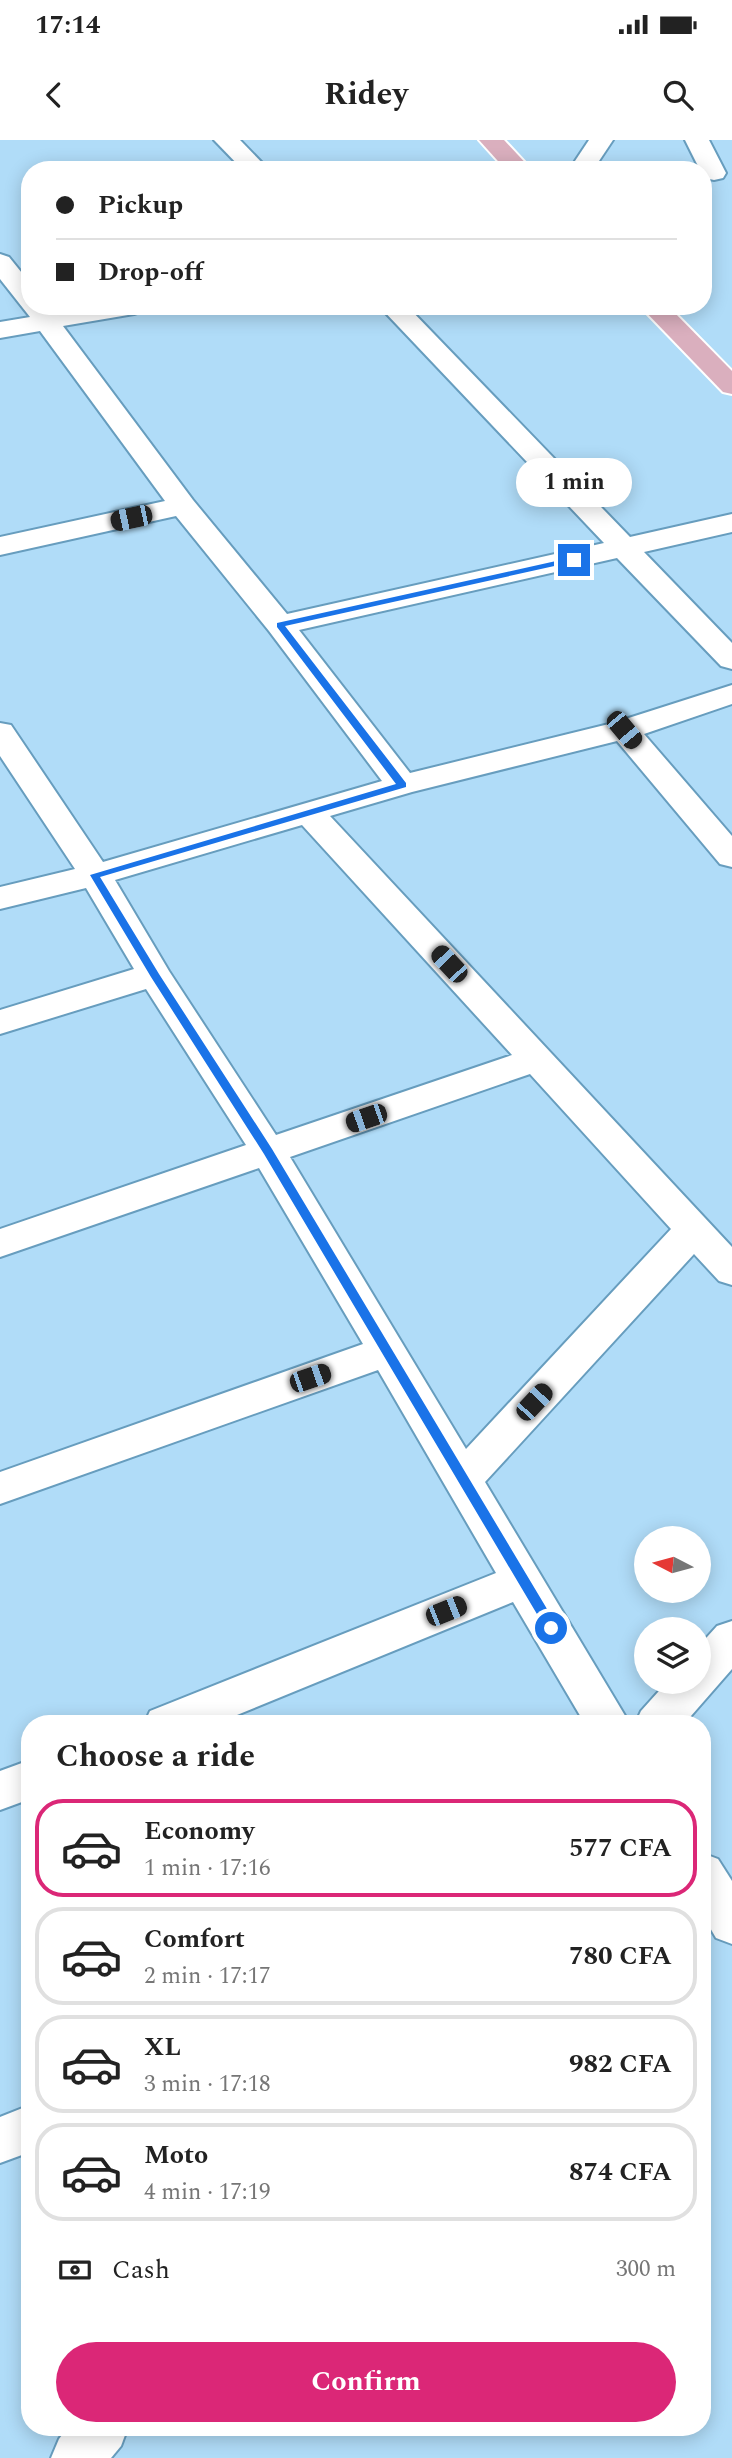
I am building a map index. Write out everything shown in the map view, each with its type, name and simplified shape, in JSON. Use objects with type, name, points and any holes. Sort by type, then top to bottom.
[{"type":"main road","points":[[491,140],[511,161]]},
{"type":"main road","points":[[662,315],[732,386]]},
{"type":"street","points":[[226,140],[248,161]]},
{"type":"street","points":[[586,161],[601,140]]},
{"type":"street","points":[[697,140],[709,161]]},
{"type":"street","points":[[0,262],[21,289]]},
{"type":"street","points":[[0,330],[26,315]]},
{"type":"street","points":[[41,315],[183,506],[280,625],[402,785]]},
{"type":"street","points":[[402,315],[732,660]]},
{"type":"street","points":[[0,546],[183,506]]},
{"type":"street","points":[[280,625],[732,523]]},
{"type":"street","points":[[0,898],[95,875],[402,785],[624,730],[732,694]]},
{"type":"street","points":[[624,730],[732,857]]},
{"type":"street","points":[[0,732],[95,875],[155,975],[268,1151],[603,1715]]},
{"type":"street","points":[[308,812],[732,1271]]},
{"type":"street","points":[[0,1022],[155,975]]},
{"type":"street","points":[[0,1243],[537,1059]]},
{"type":"street","points":[[463,1479],[693,1230]]},
{"type":"street","points":[[0,1488],[388,1351]]},
{"type":"street","points":[[188,1715],[523,1580]]},
{"type":"street","points":[[711,1662],[732,1639]]},
{"type":"street","points":[[665,1715],[683,1694]]},
{"type":"street","points":[[0,1791],[21,1783]]},
{"type":"street","points":[[711,1887],[732,1923]]},
{"type":"street","points":[[0,2140],[21,2132]]},
{"type":"street","points":[[78,2458],[95,2436]]},
{"type":"route","points":[[551,1628],[268,1151],[155,975],[95,875],[402,785],[280,625],[574,560]]}]
